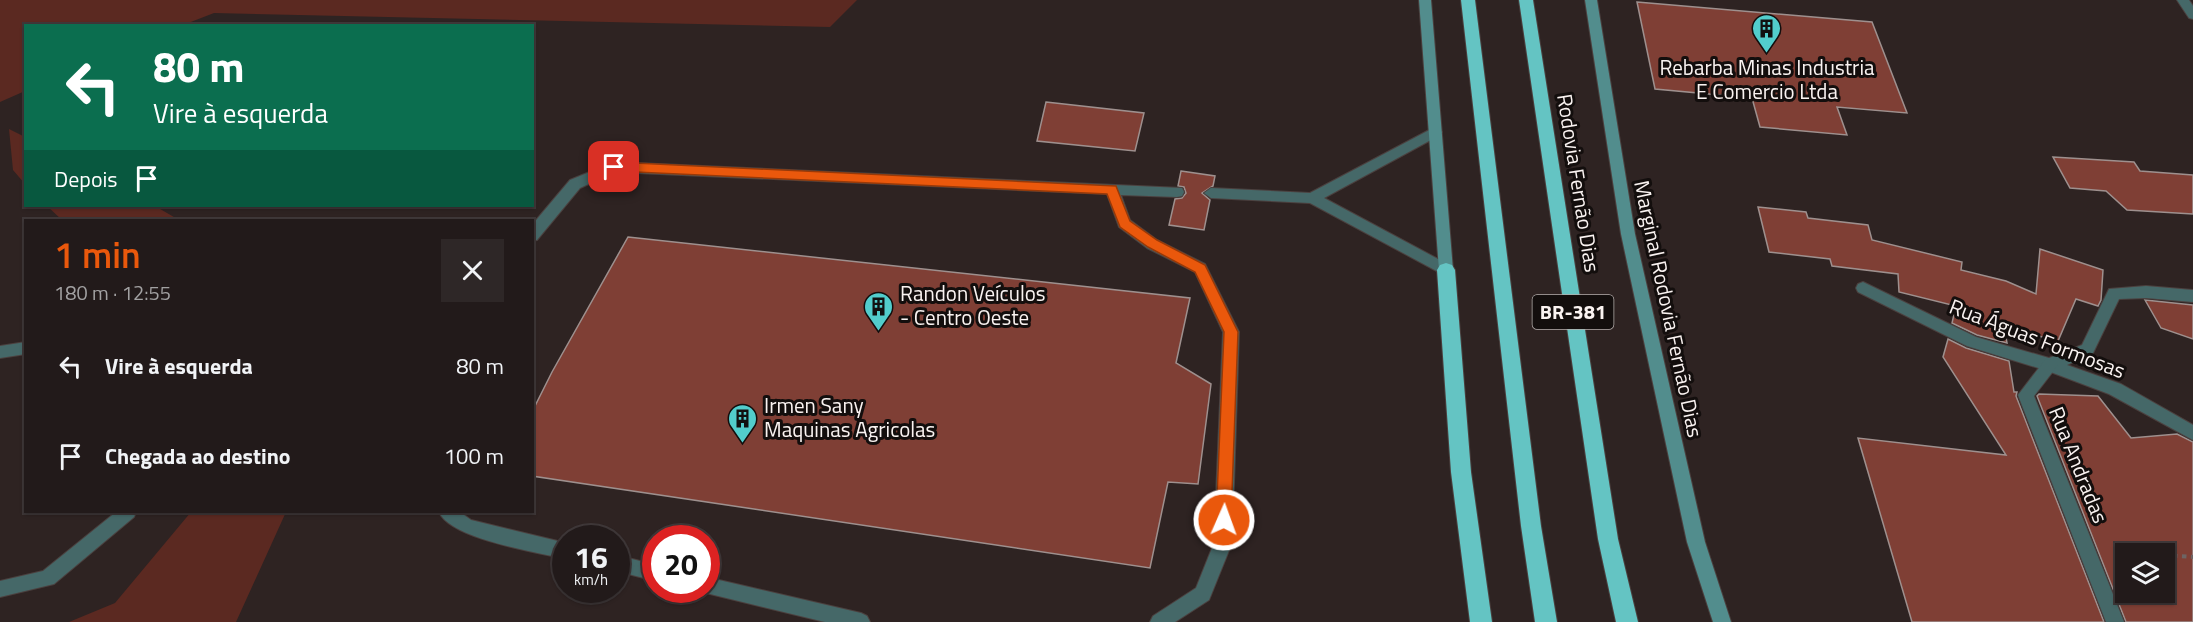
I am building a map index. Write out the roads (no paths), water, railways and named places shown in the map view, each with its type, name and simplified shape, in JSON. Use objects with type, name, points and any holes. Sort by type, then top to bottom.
[{"type":"highway","name":"BR-381","points":[[1468,0],[1531,526],[1546,622]]},
{"type":"highway","name":"Rodovia Fernão Dias","points":[[1526,0],[1608,539],[1627,622]]},
{"type":"highway","points":[[1446,270],[1461,472],[1481,622]]},
{"type":"main road","points":[[1425,0],[1446,270]]},
{"type":"main road","name":"Marginal Rodovia Fernão Dias","points":[[1591,0],[1629,234],[1696,542],[1722,622]]},
{"type":"street","points":[[2183,0],[2193,15]]},
{"type":"street","points":[[1312,198],[1435,132]]},
{"type":"street","points":[[534,234],[575,184],[614,167],[1177,192]]},
{"type":"street","points":[[1112,189],[1124,223],[1152,244],[1200,268],[1231,332],[1223,543],[1203,594],[1159,622]]},
{"type":"street","points":[[1211,194],[1312,198],[1446,270]]},
{"type":"street","name":"Rua Águas Formosas","points":[[1863,288],[1972,342],[2050,365],[2115,389],[2193,434]]},
{"type":"street","points":[[2050,365],[2088,349],[2114,293],[2146,292],[2193,296]]},
{"type":"street","points":[[0,352],[24,348]]},
{"type":"street","name":"Rua Andradas","points":[[2050,365],[2026,395],[2088,548],[2115,622]]},
{"type":"street","points":[[0,589],[48,578],[127,513]]},
{"type":"street","points":[[448,513],[467,527],[552,548]]},
{"type":"street","points":[[720,588],[861,622]]},
{"type":"place","name":"Rebarba Minas Industria E Comercio Ltda","points":[[1767,54]]},
{"type":"place","name":"Randon Veículos - Centro Oeste","points":[[879,332]]},
{"type":"place","name":"Irmen Sany Maquinas Agricolas","points":[[743,444]]}]
